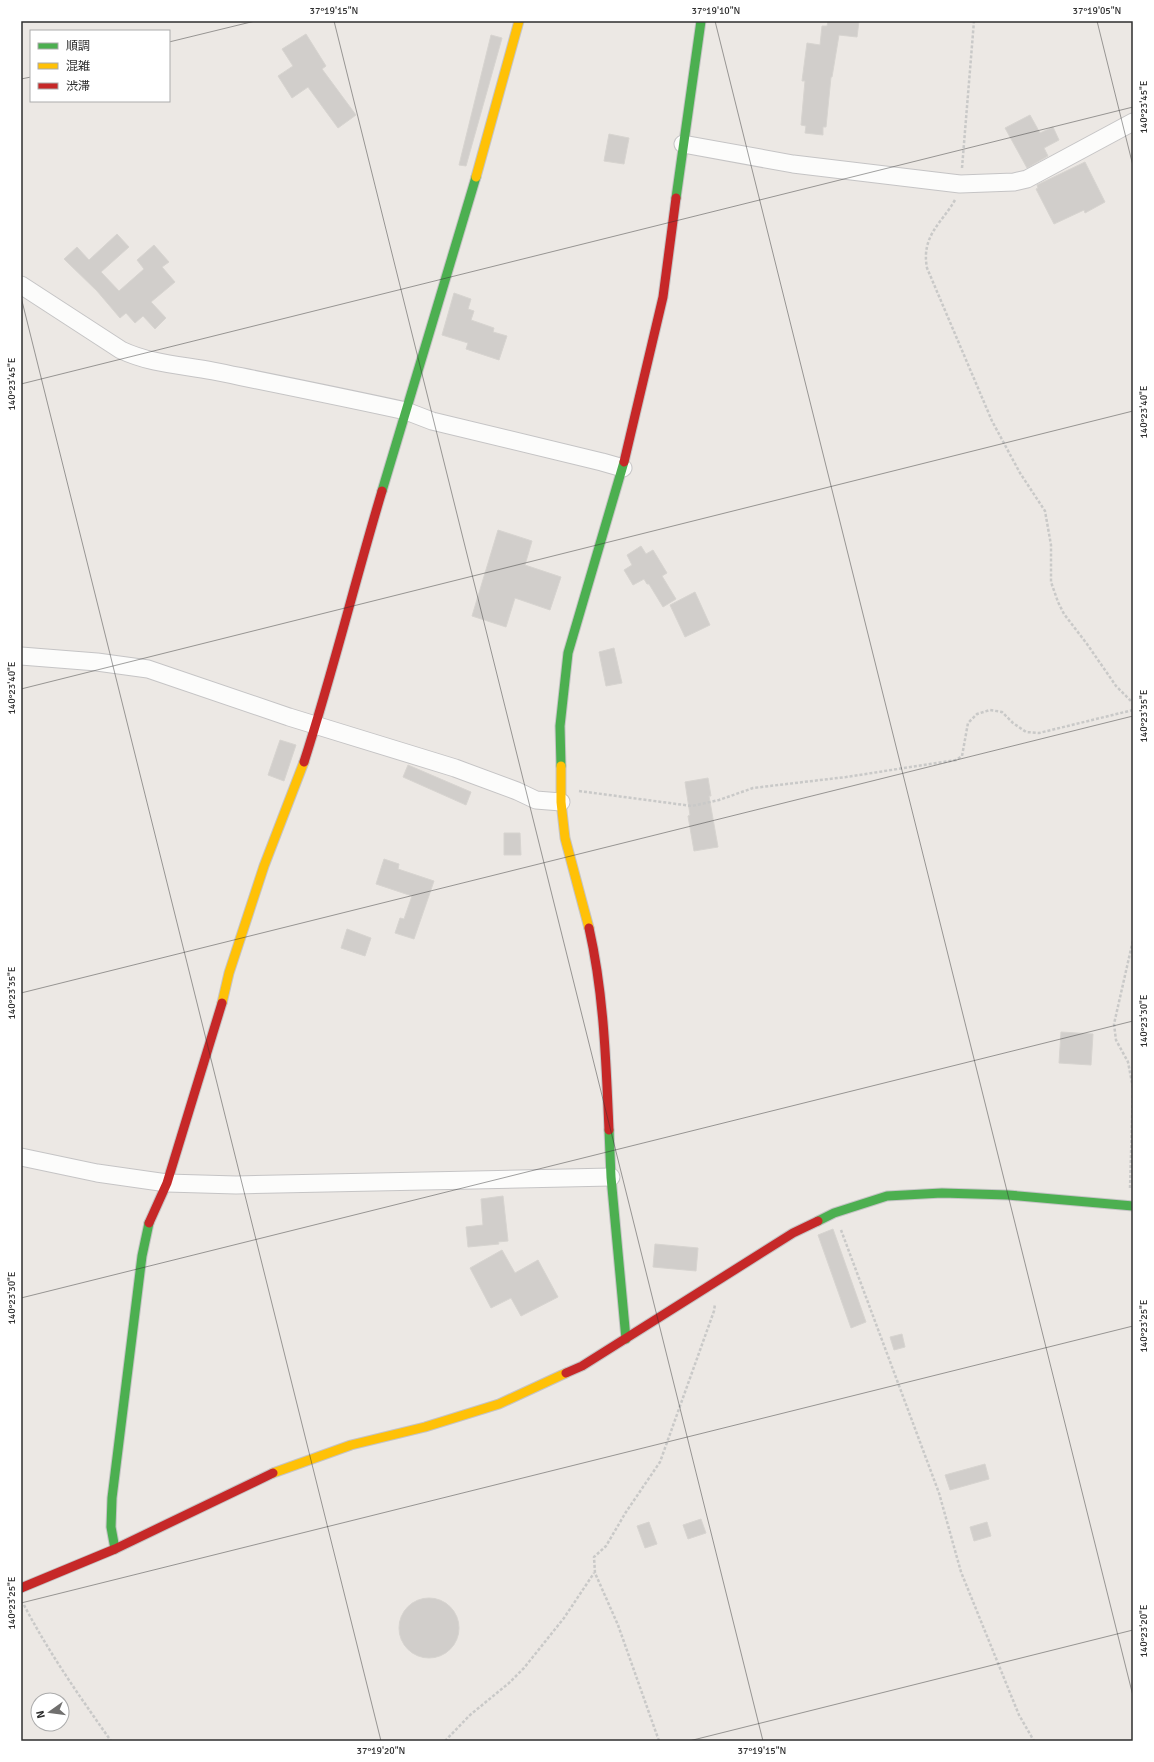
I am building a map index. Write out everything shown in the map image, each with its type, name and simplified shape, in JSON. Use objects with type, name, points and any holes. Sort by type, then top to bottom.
[{"type":"street","points":[[115,1548],[111,1527],[112,1498],[142,1256],[150,1220],[167,1183],[219,1014],[229,973],[264,866],[297,783],[316,725],[360,563],[481,160],[519,21]]},
{"type":"street","points":[[626,1339],[611,1177],[606,1063],[596,960],[587,918],[565,838],[561,795],[560,726],[568,653],[622,468],[663,297],[701,21]]},
{"type":"street","points":[[683,144],[793,164],[960,184],[1014,182],[1027,179],[1133,122]]},
{"type":"street","points":[[21,285],[121,350],[135,357],[158,363],[199,368],[406,411],[432,421],[622,468]]},
{"type":"street","points":[[21,656],[97,662],[148,669],[289,717],[455,768],[517,791],[536,800],[561,795]]},
{"type":"street","points":[[21,1157],[97,1173],[167,1183],[236,1185],[611,1177]]},
{"type":"street","points":[[21,1588],[115,1548],[271,1473],[351,1445],[425,1427],[506,1401],[582,1366],[793,1233],[834,1213],[887,1196],[909,1194],[1008,1195],[1131,1206]]},
{"type":"path","points":[[974,21],[960,184],[955,200],[926,244],[925,253],[927,268],[992,420],[1020,473],[1046,511],[1052,551],[1052,582],[1058,602],[1064,614],[1116,686],[1133,703]]},
{"type":"path","points":[[561,795],[692,806],[719,800],[753,788],[846,777],[956,760],[962,756],[968,723],[978,714],[990,710],[1002,712],[1026,732],[1039,733],[1133,710]]},
{"type":"path","points":[[1131,1206],[1132,1088],[1128,1062],[1116,1040],[1114,1024],[1133,940]]},
{"type":"path","points":[[834,1213],[939,1492],[961,1572],[1019,1715],[1034,1741]]},
{"type":"path","points":[[659,1741],[618,1625],[595,1573],[594,1557],[606,1546],[626,1512],[660,1462],[714,1311],[719,1280]]},
{"type":"path","points":[[445,1741],[470,1715],[509,1683],[524,1668],[564,1618],[595,1573]]},
{"type":"path","points":[[21,1599],[43,1642],[61,1670],[112,1741]]},
{"type":"building","points":[[828,21],[859,21],[857,37],[839,35],[831,77],[826,127],[823,127],[823,135],[805,133],[806,126],[801,125],[805,81],[802,81],[807,43],[820,45],[822,26],[827,26]]},
{"type":"building","points":[[306,34],[326,66],[322,69],[356,115],[338,128],[308,87],[292,98],[278,76],[293,66],[282,49]]},
{"type":"building","points":[[491,35],[502,38],[466,166],[459,165]]},
{"type":"building","points":[[1030,115],[1040,133],[1053,127],[1059,140],[1044,148],[1048,156],[1027,168],[1005,128]]},
{"type":"building","points":[[609,134],[629,138],[624,164],[604,161]]},
{"type":"building","points":[[1085,162],[1105,202],[1085,213],[1084,210],[1054,224],[1036,189],[1038,188],[1037,185]]},
{"type":"building","points":[[117,234],[129,247],[101,272],[119,291],[144,269],[137,260],[154,245],[169,262],[162,267],[175,282],[151,302],[166,318],[155,329],[143,316],[135,323],[126,313],[120,318],[97,291],[64,259],[77,247],[89,260]]},
{"type":"building","points":[[454,293],[471,299],[468,309],[474,311],[471,320],[494,328],[493,332],[507,336],[499,360],[466,349],[468,343],[442,335]]},
{"type":"building","points":[[498,530],[532,541],[525,565],[561,577],[550,610],[515,598],[506,627],[472,616]]},
{"type":"building","points":[[641,546],[646,554],[653,550],[667,573],[662,576],[676,599],[663,607],[649,584],[647,584],[644,579],[633,585],[624,570],[632,565],[627,555]]},
{"type":"building","points":[[695,592],[710,625],[685,637],[670,605]]},
{"type":"building","points":[[614,648],[622,683],[606,686],[599,652]]},
{"type":"building","points":[[280,740],[296,745],[284,781],[268,775]]},
{"type":"building","points":[[408,765],[471,792],[466,805],[403,777]]},
{"type":"building","points":[[708,778],[711,796],[709,796],[718,847],[694,851],[688,816],[690,815],[685,782]]},
{"type":"building","points":[[504,833],[520,833],[521,855],[504,855]]},
{"type":"building","points":[[384,859],[399,864],[398,869],[434,881],[414,939],[395,933],[400,918],[404,919],[412,896],[376,884]]},
{"type":"building","points":[[347,929],[371,938],[365,956],[341,948]]},
{"type":"building","points":[[1061,1032],[1093,1034],[1091,1065],[1059,1063]]},
{"type":"building","points":[[503,1196],[508,1241],[498,1242],[499,1244],[468,1247],[466,1227],[483,1225],[481,1199]]},
{"type":"building","points":[[833,1229],[866,1322],[851,1328],[818,1235]]},
{"type":"building","points":[[655,1244],[698,1248],[696,1271],[653,1267]]},
{"type":"building","points":[[502,1250],[515,1273],[538,1260],[558,1297],[521,1316],[511,1298],[491,1308],[470,1268]]},
{"type":"building","points":[[902,1334],[905,1347],[894,1350],[890,1337]]},
{"type":"building","points":[[985,1464],[989,1479],[950,1490],[945,1475]]},
{"type":"building","points":[[701,1519],[706,1533],[688,1539],[683,1525]]},
{"type":"building","points":[[649,1522],[657,1544],[645,1548],[637,1526]]},
{"type":"building","points":[[987,1522],[991,1536],[974,1541],[970,1527]]},
{"type":"building","points":[[423,1598],[435,1598],[446,1603],[454,1611],[459,1622],[457,1640],[446,1653],[435,1658],[423,1658],[412,1653],[404,1645],[399,1634],[399,1622],[404,1611],[412,1603]]},
{"type":"traffic: fast","points":[[676,198],[701,21]]},
{"type":"traffic: fast","points":[[382,491],[476,177]]},
{"type":"traffic: fast","points":[[561,766],[560,726],[568,653],[624,462]]},
{"type":"traffic: fast","points":[[609,1130],[611,1177],[626,1339]]},
{"type":"traffic: fast","points":[[818,1221],[834,1213],[887,1196],[942,1193],[1008,1195],[1133,1206]]},
{"type":"traffic: fast","points":[[115,1549],[111,1527],[112,1498],[142,1256],[149,1223]]},
{"type":"traffic: slow","points":[[476,177],[519,21]]},
{"type":"traffic: slow","points":[[222,1003],[229,973],[264,866],[304,762]]},
{"type":"traffic: slow","points":[[561,766],[561,802],[565,838],[589,928]]},
{"type":"traffic: slow","points":[[273,1473],[351,1445],[425,1427],[499,1404],[566,1373]]},
{"type":"traffic: jam","points":[[624,462],[663,297],[676,198]]},
{"type":"traffic: jam","points":[[304,762],[325,694],[382,491]]},
{"type":"traffic: jam","points":[[589,928],[601,1003],[609,1130]]},
{"type":"traffic: jam","points":[[149,1223],[167,1183],[222,1003]]},
{"type":"traffic: jam","points":[[566,1373],[582,1366],[793,1233],[818,1221]]},
{"type":"traffic: jam","points":[[21,1588],[115,1549],[273,1473]]}]
